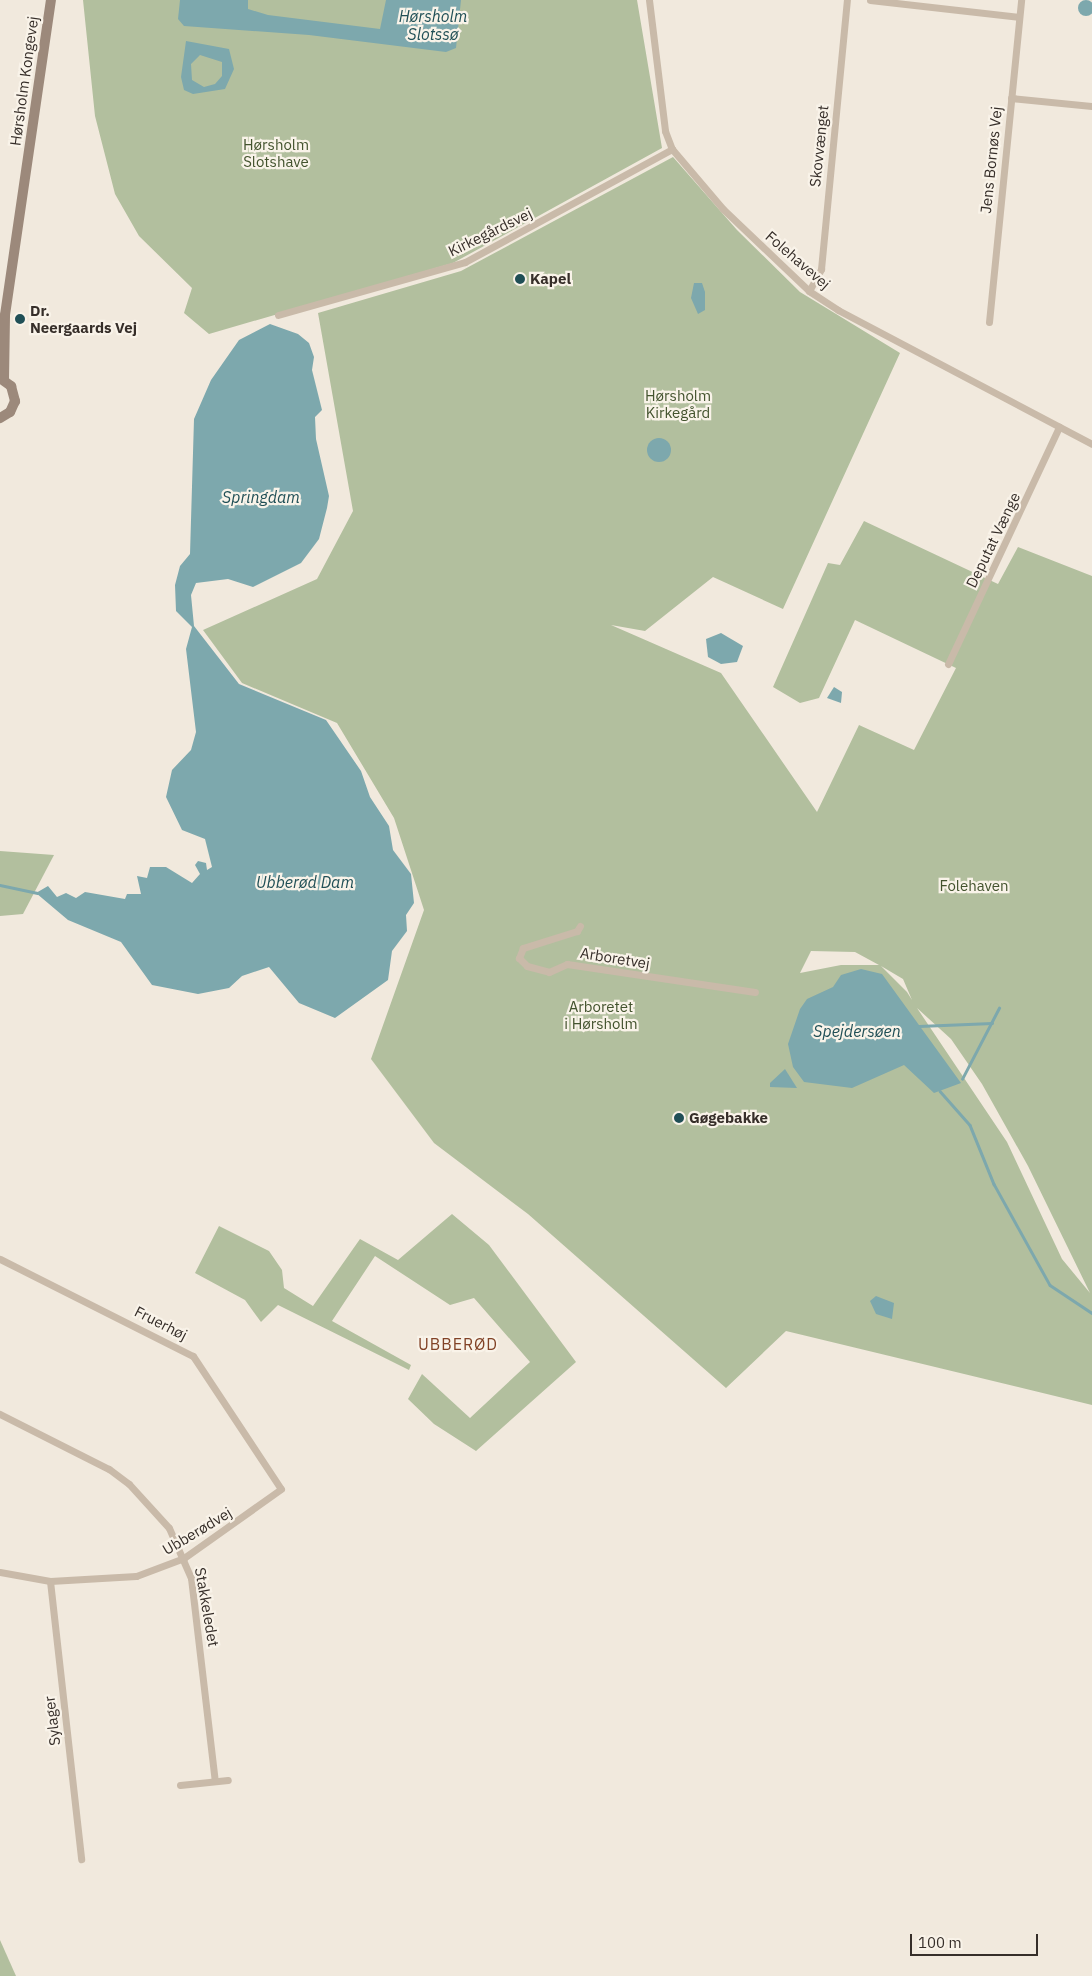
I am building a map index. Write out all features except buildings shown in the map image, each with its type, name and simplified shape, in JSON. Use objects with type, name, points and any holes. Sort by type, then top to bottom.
[{"type":"main road","name":"Hørsholm Kongevej","points":[[2,379],[6,315],[51,0]]},
{"type":"main road","name":"Hørsholm Kongevej","points":[[0,331],[6,315]]},
{"type":"main road","points":[[0,418],[10,412],[15,401],[11,386],[2,379]]},
{"type":"street","name":"Folehavevej","points":[[649,0],[661,114],[672,149],[723,210],[809,291],[911,351],[1092,444]]},
{"type":"street","name":"Skovvænget","points":[[809,291],[820,269],[847,0]]},
{"type":"street","points":[[870,0],[1019,17]]},
{"type":"street","name":"Jens Bornøs Vej","points":[[989,322],[1021,0]]},
{"type":"street","points":[[1011,98],[1092,106]]},
{"type":"street","name":"Kirkegårdsvej","points":[[278,315],[465,262],[672,149]]},
{"type":"street","name":"Deputat Vænge","points":[[948,664],[1060,426]]},
{"type":"street","name":"Arboretvej","points":[[580,926],[577,931],[523,948],[521,961],[549,972],[567,964],[755,992]]},
{"type":"street","name":"Fruerhøj","points":[[0,1259],[194,1356],[281,1489]]},
{"type":"street","name":"Stakkeledet","points":[[0,1414],[129,1484],[168,1528],[184,1558],[195,1602],[215,1780]]},
{"type":"street","name":"Ubberødvej","points":[[0,1572],[50,1581],[114,1580],[184,1558],[281,1489]]},
{"type":"street","name":"Sylager","points":[[50,1581],[81,1859]]},
{"type":"street","points":[[180,1785],[228,1780]]},
{"type":"green space","name":"Hørsholm Slotshave","points":[[83,0],[637,0],[662,148],[453,263],[209,334],[184,313],[192,288],[139,236],[115,194],[95,116]]},
{"type":"green space","name":"Arboretet i Hørsholm","points":[[673,157],[737,230],[800,292],[900,353],[783,609],[713,577],[645,631],[611,625],[721,673],[817,812],[859,725],[914,750],[956,668],[855,620],[819,698],[800,703],[773,687],[828,563],[840,565],[864,521],[998,584],[1018,547],[1092,576],[1092,1405],[786,1331],[726,1388],[528,1214],[434,1143],[371,1059],[424,910],[394,818],[337,723],[242,683],[203,630],[317,579],[353,511],[318,313],[461,271]],"holes":[[[811,951],[855,952],[879,965],[841,965],[800,973]],[[881,966],[903,979],[912,1000],[907,992]],[[917,1008],[951,1039],[982,1084],[1028,1166],[1090,1293],[1062,1259],[1007,1142]]]},
{"type":"green space","points":[[0,851],[54,855],[23,914],[0,916]]},
{"type":"green space","points":[[452,1214],[489,1245],[576,1362],[476,1451],[434,1424],[408,1399],[422,1374],[470,1418],[530,1362],[474,1298],[450,1305],[375,1256],[332,1321],[411,1365],[409,1370],[278,1305],[261,1322],[245,1300],[195,1273],[219,1226],[269,1251],[282,1270],[284,1288],[313,1306],[360,1239],[398,1260]]},
{"type":"green space","points":[[0,1940],[16,1976],[0,1976]]},
{"type":"water","name":"Hørsholm Slotssø","points":[[180,0],[248,0],[248,9],[268,15],[380,29],[386,0],[461,0],[456,48],[446,52],[309,35],[184,26],[178,19]]},
{"type":"water","points":[[1086,0],[1092,2],[1094,8],[1092,14],[1086,16],[1080,14],[1078,8],[1080,2]]},
{"type":"water","points":[[186,41],[229,49],[234,69],[225,89],[193,94],[184,90],[181,77]],"holes":[[[200,55],[222,62],[222,76],[215,84],[204,87],[192,80],[191,64]]]},
{"type":"water","points":[[694,283],[702,283],[705,292],[705,310],[698,314],[691,298]]},
{"type":"water","name":"Ubberød Dam","points":[[270,324],[298,334],[309,343],[314,357],[312,370],[322,410],[315,417],[316,439],[329,496],[319,539],[301,563],[253,587],[228,579],[196,583],[191,595],[194,626],[239,684],[326,720],[361,771],[370,797],[389,826],[393,850],[411,874],[414,903],[406,915],[407,931],[392,951],[388,980],[335,1018],[299,1003],[269,967],[242,976],[229,988],[198,994],[152,985],[121,942],[68,920],[36,893],[48,886],[57,897],[66,893],[76,898],[85,892],[125,899],[127,894],[141,894],[137,876],[147,878],[150,867],[166,867],[192,883],[200,874],[195,865],[198,861],[206,863],[207,870],[212,867],[205,839],[182,830],[166,797],[172,770],[191,750],[196,732],[186,649],[192,627],[176,611],[175,585],[180,566],[190,554],[194,419],[211,380],[239,340]]},
{"type":"water","points":[[654,438],[664,438],[671,445],[671,455],[664,462],[654,462],[647,455],[647,445]]},
{"type":"water","points":[[721,633],[743,646],[737,662],[721,664],[708,657],[706,639]]},
{"type":"water","points":[[834,687],[842,692],[841,703],[827,698]]},
{"type":"water","name":"Spejdersøen","points":[[861,969],[882,974],[961,1083],[934,1093],[904,1065],[852,1088],[804,1082],[793,1067],[788,1044],[800,1009],[807,999],[833,987],[841,975]]},
{"type":"water","points":[[785,1069],[797,1088],[770,1087],[770,1083]]},
{"type":"water","points":[[876,1296],[894,1303],[892,1319],[876,1314],[870,1301]]},
{"type":"waterway","points":[[0,885],[37,893]]},
{"type":"waterway","points":[[962,1079],[999,1008]]},
{"type":"waterway","points":[[919,1026],[992,1023]]},
{"type":"waterway","points":[[940,1091],[970,1125],[994,1184],[1050,1285],[1092,1313]]},
{"type":"place","name":"Kapel","points":[[520,279]]},
{"type":"place","name":"Dr. Neergaards Vej","points":[[20,319]]},
{"type":"place","name":"Gøgebakke","points":[[679,1118]]},
{"type":"district","name":"UBBERØD","points":[[458,1344]]},
{"type":"park label","name":"Hørsholm Kirkegård","points":[[678,404]]},
{"type":"park label","name":"Folehaven","points":[[974,886]]},
{"type":"water label","name":"Springdam","points":[[261,497]]}]
